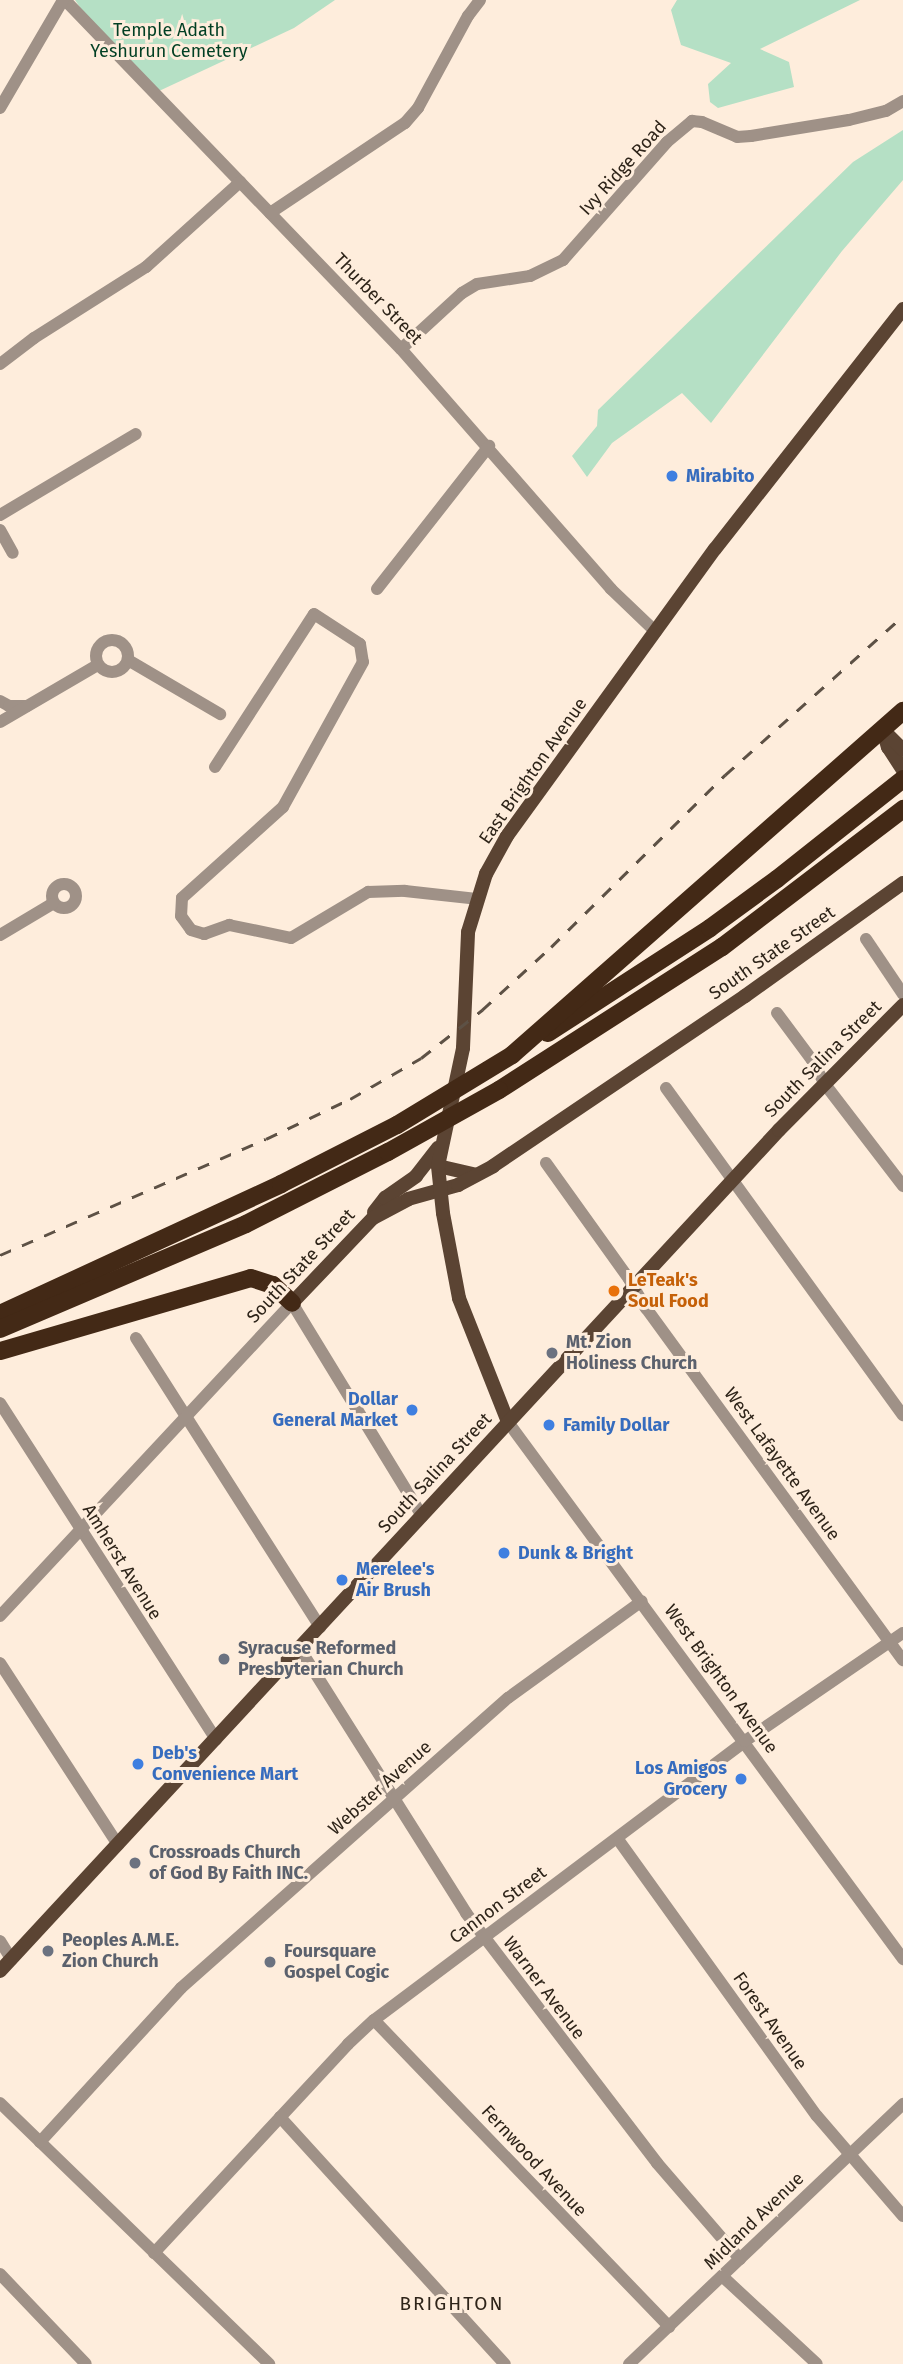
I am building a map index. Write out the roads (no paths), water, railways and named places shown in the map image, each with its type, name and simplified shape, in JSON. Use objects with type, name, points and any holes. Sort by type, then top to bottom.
[{"type":"highway","points":[[512,1055],[903,711]]},
{"type":"highway","points":[[0,1314],[281,1185],[397,1125],[710,928],[777,879],[903,779]]},
{"type":"highway","points":[[0,1329],[246,1224],[388,1152],[499,1090],[722,947],[903,809]]},
{"type":"highway","points":[[0,1351],[251,1278],[272,1285],[292,1303]]},
{"type":"main road","name":"East Brighton Avenue","points":[[508,1422],[459,1298],[438,1166],[463,1048],[466,953],[477,899],[486,874],[507,836],[751,501],[903,309]]},
{"type":"main road","points":[[883,730],[903,750]]},
{"type":"main road","points":[[883,730],[888,747],[903,770]]},
{"type":"main road","name":"South State Street","points":[[292,1303],[362,1226],[389,1207],[440,1191],[476,1175],[745,996],[903,883]]},
{"type":"main road","name":"South Salina Street","points":[[0,1972],[824,1083],[903,1005]]},
{"type":"main road","points":[[362,1226],[385,1198],[416,1176],[442,1143]]},
{"type":"main road","points":[[438,1166],[476,1175]]},
{"type":"street","points":[[0,108],[64,0]]},
{"type":"street","name":"Thurber Street","points":[[64,0],[401,349],[489,446],[611,589],[656,632]]},
{"type":"street","points":[[270,213],[405,123],[418,108],[468,16],[480,0]]},
{"type":"street","name":"Ivy Ridge Road","points":[[401,349],[462,293],[477,284],[530,276],[563,260],[667,142],[692,121],[702,121],[737,137],[849,120],[886,111],[903,101]]},
{"type":"street","points":[[0,364],[45,330],[146,267],[240,181]]},
{"type":"street","points":[[0,515],[136,433]]},
{"type":"street","points":[[377,589],[489,446]]},
{"type":"street","points":[[0,530],[13,553]]},
{"type":"street","points":[[215,767],[314,614],[360,644],[363,662],[283,807],[182,898],[181,916],[191,930],[204,934],[229,925],[290,938],[369,892],[405,891],[477,899]]},
{"type":"street","points":[[109,640],[117,640],[126,645],[128,660],[116,671],[103,671],[96,666],[95,656],[100,645],[109,640]]},
{"type":"street","points":[[128,660],[220,714]]},
{"type":"street","points":[[0,722],[96,666]]},
{"type":"street","points":[[0,701],[9,706],[27,706]]},
{"type":"street","points":[[0,935],[52,904]]},
{"type":"street","points":[[866,939],[903,994]]},
{"type":"street","points":[[777,1013],[812,1060],[824,1083],[903,1186]]},
{"type":"street","points":[[666,1088],[903,1415]]},
{"type":"street","name":"West Lafayette Avenue","points":[[546,1163],[903,1660]]},
{"type":"street","points":[[292,1303],[422,1516]]},
{"type":"street","name":"South State Street","points":[[0,1616],[292,1303]]},
{"type":"street","points":[[136,1338],[320,1627]]},
{"type":"street","name":"Amherst Avenue","points":[[0,1403],[216,1740]]},
{"type":"street","name":"West Brighton Avenue","points":[[508,1422],[903,1959]]},
{"type":"street","name":"Webster Avenue","points":[[40,2142],[181,1988],[530,1680],[642,1601]]},
{"type":"street","name":"Cannon Street","points":[[154,2253],[348,2044],[374,2020],[745,1741],[903,1633]]},
{"type":"street","name":"Warner Avenue","points":[[300,1649],[484,1938],[657,2164],[740,2259]]},
{"type":"street","points":[[0,1663],[118,1845]]},
{"type":"street","name":"Forest Avenue","points":[[617,1838],[817,2116],[848,2156],[903,2216]]},
{"type":"street","points":[[0,1941],[12,1960]]},
{"type":"street","name":"Fernwood Avenue","points":[[374,2020],[668,2327]]},
{"type":"street","points":[[0,2103],[269,2364]]},
{"type":"street","name":"Midland Avenue","points":[[629,2364],[903,2104]]},
{"type":"street","points":[[280,2117],[505,2364]]},
{"type":"street","points":[[0,2274],[86,2364]]},
{"type":"street","points":[[722,2276],[817,2364]]},
{"type":"railway","points":[[0,1255],[266,1139],[350,1099],[421,1058],[482,1010],[551,947],[725,775],[903,616]]},
{"type":"place","name":"Mirabito","points":[[672,476]]},
{"type":"place","name":"LeTeak's Soul Food","points":[[614,1291]]},
{"type":"place","name":"Mt. Zion Holiness Church","points":[[552,1353]]},
{"type":"place","name":"Dollar General Market","points":[[412,1410]]},
{"type":"place","name":"Family Dollar","points":[[549,1425]]},
{"type":"place","name":"Dunk & Bright","points":[[504,1553]]},
{"type":"place","name":"Merelee's Air Brush","points":[[342,1580]]},
{"type":"place","name":"Syracuse Reformed Presbyterian Church","points":[[224,1659]]},
{"type":"place","name":"Deb's Convenience Mart","points":[[138,1764]]},
{"type":"place","name":"Los Amigos Grocery","points":[[741,1779]]},
{"type":"place","name":"Crossroads Church of God By Faith INC.","points":[[135,1863]]},
{"type":"place","name":"Peoples A.M.E. Zion Church","points":[[48,1951]]},
{"type":"place","name":"Foursquare Gospel Cogic","points":[[270,1962]]},
{"type":"district","name":"BRIGHTON","points":[[452,2304]]},
{"type":"park label","name":"Temple Adath Yeshurun Cemetery","points":[[169,41]]}]
